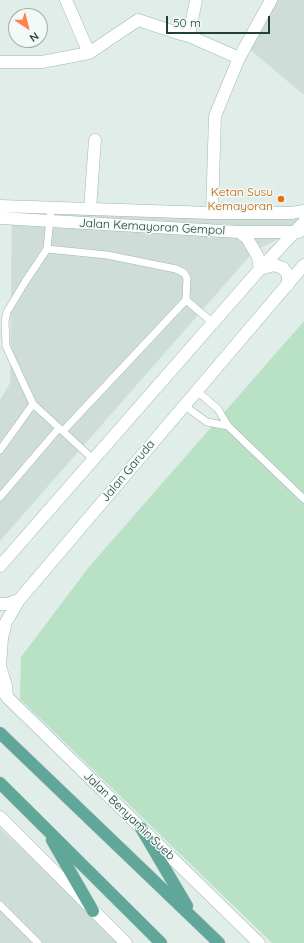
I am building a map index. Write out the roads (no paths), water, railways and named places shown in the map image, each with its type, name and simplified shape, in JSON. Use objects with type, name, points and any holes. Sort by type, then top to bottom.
[{"type":"main road","points":[[66,0],[89,53]]},
{"type":"main road","points":[[189,36],[196,0]]},
{"type":"main road","points":[[212,213],[215,116],[239,58],[270,0]]},
{"type":"main road","points":[[0,62],[42,62],[89,53],[138,20],[189,36],[239,58]]},
{"type":"main road","points":[[90,208],[95,140]]},
{"type":"main road","name":"Jalan Kemayoran Gempol","points":[[0,206],[212,213],[291,213],[304,211]]},
{"type":"main road","name":"Jalan Kemayoran Gempol","points":[[0,218],[239,232],[299,232]]},
{"type":"main road","points":[[0,566],[260,269],[299,232],[304,222]]},
{"type":"main road","points":[[239,232],[247,238],[258,257],[260,269]]},
{"type":"main road","points":[[260,269],[274,265],[283,268],[288,275],[288,285]]},
{"type":"main road","name":"Jalan Garuda","points":[[4,692],[6,686],[0,666],[2,638],[6,622],[19,600],[304,265]]},
{"type":"main road","points":[[0,604],[7,604],[19,600]]},
{"type":"main road","name":"Jalan Benyamin Sueb","points":[[4,692],[259,943]]},
{"type":"main road","points":[[0,733],[218,943]]},
{"type":"main road","points":[[0,783],[161,943]]},
{"type":"main road","points":[[0,817],[126,943]]},
{"type":"main road","points":[[43,825],[93,911]]},
{"type":"main road","points":[[141,828],[195,920]]},
{"type":"lane","points":[[51,208],[48,248],[7,312],[5,321],[6,346],[33,404],[93,459]]},
{"type":"lane","points":[[0,497],[61,430],[186,300],[187,278],[184,273],[176,269],[107,255],[48,248]]},
{"type":"lane","points":[[186,300],[213,323]]},
{"type":"lane","points":[[197,391],[218,409],[228,426],[304,499]]},
{"type":"lane","points":[[0,450],[33,404]]},
{"type":"lane","points":[[185,406],[207,422],[228,426]]},
{"type":"lane","points":[[0,905],[38,943]]},
{"type":"place","name":"Ketan Susu Kemayoran","points":[[281,199]]}]
